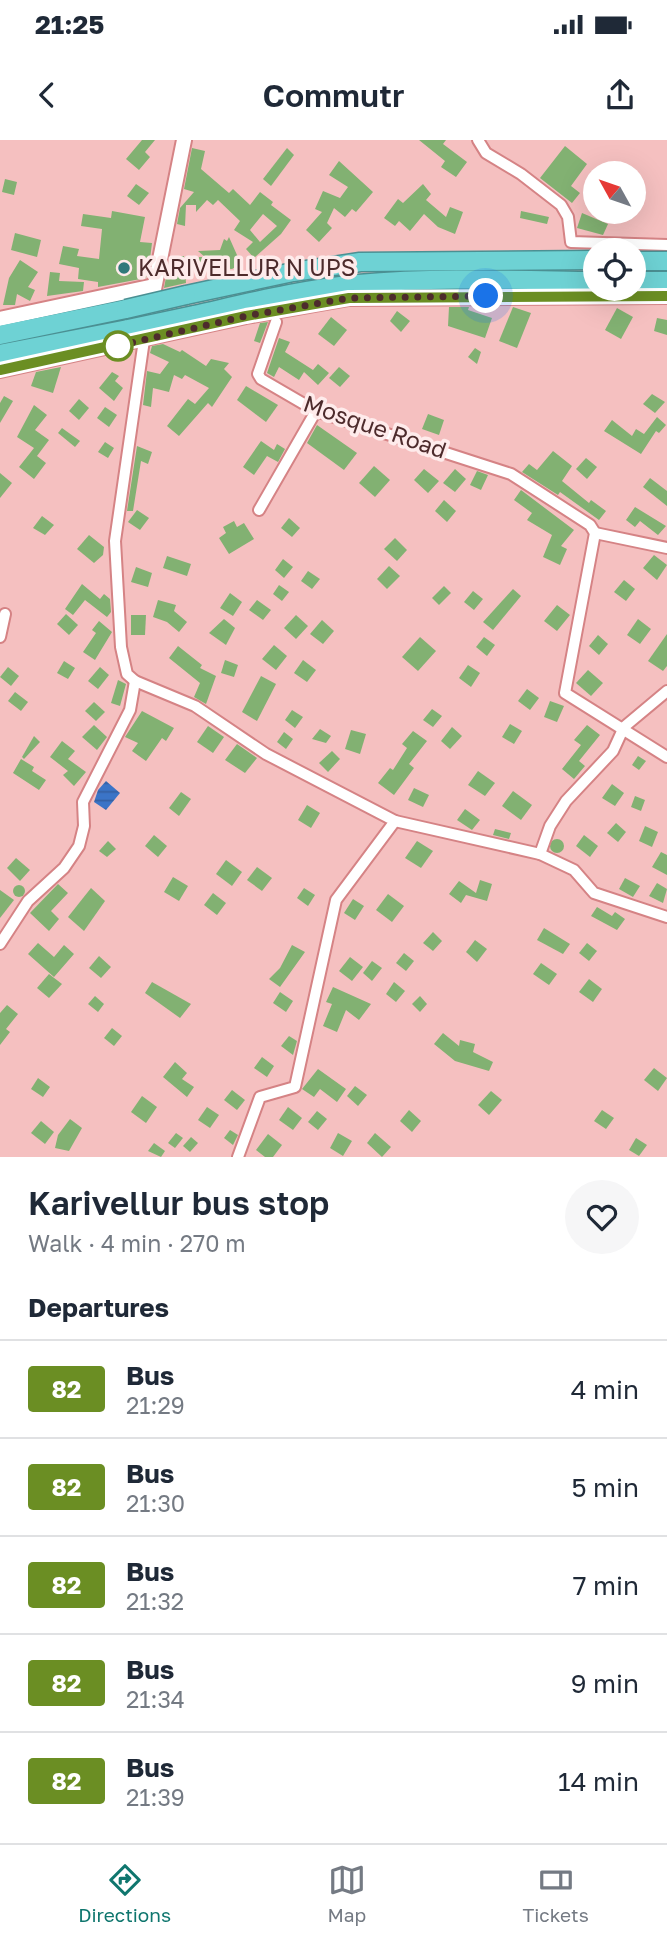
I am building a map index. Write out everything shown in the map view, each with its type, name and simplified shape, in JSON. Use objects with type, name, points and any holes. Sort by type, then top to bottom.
[{"type":"highway","points":[[0,335],[293,272],[360,262],[583,260]]},
{"type":"highway","points":[[646,261],[667,261]]},
{"type":"highway","points":[[0,354],[291,294],[357,284],[426,280],[583,281]]},
{"type":"highway","points":[[646,281],[667,281]]},
{"type":"street","points":[[184,140],[144,340],[114,541],[123,665],[135,681],[195,706],[266,754],[394,821],[540,854],[574,870],[594,893],[667,917]]},
{"type":"street","points":[[478,140],[486,153],[521,174],[561,205],[568,217],[571,242],[667,245]]},
{"type":"street","points":[[0,319],[154,286]]},
{"type":"street","points":[[0,370],[246,316],[349,298],[667,296]]},
{"type":"street","name":"Mosque Road","points":[[276,321],[258,374],[261,379],[316,411],[511,474],[575,518],[590,524],[596,533]]},
{"type":"street","points":[[258,510],[316,411]]},
{"type":"street","points":[[667,548],[596,533],[565,693],[624,727],[667,757]]},
{"type":"street","points":[[0,637],[5,614]]},
{"type":"street","points":[[0,944],[28,901],[64,868],[79,846],[83,802],[130,710],[135,681]]},
{"type":"street","points":[[540,854],[550,825],[566,801],[586,783],[613,751],[624,727],[667,691]]},
{"type":"street","points":[[237,1157],[260,1097],[295,1087],[336,900],[394,821]]},
{"type":"water","points":[[106,781],[120,793],[106,810],[94,802],[98,790]]},
{"type":"building","points":[[142,140],[155,140],[145,152],[150,157],[139,170],[126,159]]},
{"type":"building","points":[[419,140],[446,140],[443,144],[467,162],[456,177],[441,167],[445,161]]},
{"type":"building","points":[[565,146],[583,161],[583,170],[571,186],[580,193],[572,203],[540,178]]},
{"type":"building","points":[[192,148],[205,151],[201,169],[229,193],[233,189],[250,205],[260,192],[273,202],[271,205],[291,220],[281,234],[254,258],[246,249],[253,242],[234,230],[240,221],[218,200],[213,205],[207,200],[196,212],[196,205],[186,205],[185,226],[177,224],[180,208],[194,192],[184,189]],"holes":[[[263,214],[277,226],[260,242],[250,230]]]},
{"type":"building","points":[[287,148],[294,155],[271,186],[263,179]]},
{"type":"building","points":[[339,161],[373,192],[356,212],[352,209],[345,217],[334,208],[327,223],[332,228],[319,242],[306,230],[322,212],[315,209],[323,191],[340,198],[348,187],[329,175]]},
{"type":"building","points":[[5,179],[17,182],[14,195],[2,192]]},
{"type":"building","points":[[136,184],[149,193],[139,205],[127,196]]},
{"type":"building","points":[[423,184],[431,194],[426,200],[446,217],[450,207],[463,212],[455,234],[438,227],[424,214],[410,231],[399,221],[395,226],[384,218],[398,199],[403,203]]},
{"type":"building","points":[[112,211],[145,217],[140,242],[152,243],[150,259],[146,278],[98,287],[98,282],[78,279],[79,268],[59,264],[63,246],[79,249],[77,256],[99,259],[102,229],[81,226],[83,214],[111,218]]},
{"type":"building","points":[[521,211],[549,217],[547,224],[520,218]]},
{"type":"building","points":[[582,213],[583,224],[608,224],[603,235],[577,228]]},
{"type":"building","points":[[15,233],[41,240],[37,257],[11,250]]},
{"type":"building","points":[[229,237],[241,264],[232,269],[199,267],[199,257],[205,257],[198,251],[220,250],[224,239],[227,241]]},
{"type":"building","points":[[170,256],[184,256],[186,283],[164,288]]},
{"type":"building","points":[[20,260],[38,272],[28,287],[35,290],[30,301],[17,294],[15,305],[3,305],[9,278]]},
{"type":"building","points":[[50,272],[60,273],[59,281],[84,282],[83,291],[47,296]]},
{"type":"building","points":[[449,307],[469,307],[468,310],[492,318],[485,338],[448,326]]},
{"type":"building","points":[[513,307],[531,313],[517,348],[499,341]]},
{"type":"building","points":[[617,308],[633,317],[621,339],[605,330]]},
{"type":"building","points":[[397,311],[410,321],[401,332],[390,321]]},
{"type":"building","points":[[331,317],[347,330],[334,346],[318,334]]},
{"type":"building","points":[[657,318],[667,320],[667,335],[654,331]]},
{"type":"building","points":[[268,322],[260,343],[254,341],[260,323]]},
{"type":"building","points":[[279,338],[290,342],[285,352],[313,370],[318,364],[329,373],[318,385],[304,372],[299,380],[279,367],[274,377],[267,373]]},
{"type":"building","points":[[163,344],[180,352],[182,350],[206,366],[211,359],[229,363],[224,369],[232,377],[212,407],[208,403],[179,436],[167,426],[188,399],[195,404],[209,388],[185,375],[182,379],[174,375],[169,392],[153,388],[151,407],[143,405],[147,371],[160,374],[169,362],[150,353],[152,346]]},
{"type":"building","points":[[475,348],[481,352],[477,364],[468,357]]},
{"type":"building","points":[[61,367],[53,393],[31,386],[36,372]]},
{"type":"building","points":[[339,367],[350,376],[340,387],[329,378]]},
{"type":"building","points":[[112,372],[119,376],[115,381],[123,388],[114,401],[99,388]]},
{"type":"building","points":[[246,386],[278,405],[266,422],[237,400]]},
{"type":"building","points":[[652,394],[665,402],[655,413],[643,404]]},
{"type":"building","points":[[4,396],[13,401],[0,423],[0,403]]},
{"type":"building","points":[[79,399],[89,408],[79,420],[69,411]]},
{"type":"building","points":[[34,405],[47,415],[35,430],[49,440],[37,456],[46,463],[34,479],[19,467],[34,448],[17,437]]},
{"type":"building","points":[[105,407],[117,415],[109,427],[97,418]]},
{"type":"building","points":[[428,414],[444,420],[439,435],[422,429]]},
{"type":"building","points":[[657,417],[666,425],[659,433],[656,431],[641,454],[604,431],[612,420],[632,436],[636,429],[644,434]]},
{"type":"building","points":[[317,425],[357,453],[344,470],[307,443]]},
{"type":"building","points":[[62,428],[80,441],[75,447],[58,433]]},
{"type":"building","points":[[261,441],[274,450],[277,444],[285,449],[278,462],[267,456],[254,475],[243,467]]},
{"type":"building","points":[[105,442],[114,448],[108,458],[98,452]]},
{"type":"building","points":[[137,446],[152,452],[148,464],[141,461],[133,511],[127,511]]},
{"type":"building","points":[[553,451],[572,466],[562,481],[589,503],[591,500],[606,511],[599,520],[560,492],[558,495],[522,472],[529,464],[537,470]]},
{"type":"building","points":[[586,458],[597,467],[587,479],[576,469]]},
{"type":"building","points":[[374,466],[390,480],[375,497],[359,483]]},
{"type":"building","points":[[424,469],[439,481],[428,493],[414,480]]},
{"type":"building","points":[[455,469],[466,479],[455,492],[443,483]]},
{"type":"building","points":[[477,471],[488,475],[481,490],[470,485]]},
{"type":"building","points":[[0,473],[12,483],[0,498]]},
{"type":"building","points":[[650,478],[667,491],[667,506],[643,487]]},
{"type":"building","points":[[521,490],[574,530],[561,546],[567,549],[560,565],[543,557],[552,535],[527,520],[532,513],[514,500]]},
{"type":"building","points":[[444,500],[456,511],[447,522],[435,511]]},
{"type":"building","points":[[635,507],[666,526],[658,535],[640,521],[635,527],[626,520]]},
{"type":"building","points":[[137,510],[149,518],[140,530],[128,522]]},
{"type":"building","points":[[42,516],[54,525],[45,535],[33,528]]},
{"type":"building","points":[[289,518],[300,528],[292,537],[281,528]]},
{"type":"building","points":[[234,521],[237,527],[244,523],[254,539],[229,554],[219,538],[226,533],[223,527]]},
{"type":"building","points":[[89,535],[104,547],[103,555],[94,563],[77,549]]},
{"type":"building","points":[[395,538],[407,550],[397,561],[384,549]]},
{"type":"building","points":[[654,555],[667,565],[657,580],[643,568]]},
{"type":"building","points":[[167,556],[191,564],[187,576],[163,568]]},
{"type":"building","points":[[283,559],[293,567],[284,578],[275,570]]},
{"type":"building","points":[[389,566],[400,576],[387,589],[377,579]]},
{"type":"building","points":[[136,567],[152,573],[148,587],[131,582]]},
{"type":"building","points":[[308,571],[320,579],[312,589],[301,581]]},
{"type":"building","points":[[624,580],[635,589],[626,601],[614,592]]},
{"type":"building","points":[[82,584],[100,599],[104,594],[110,599],[111,612],[107,617],[85,600],[73,615],[65,609]]},
{"type":"building","points":[[279,585],[289,592],[282,601],[273,594]]},
{"type":"building","points":[[444,586],[451,593],[439,605],[432,598]]},
{"type":"building","points":[[513,589],[521,596],[493,630],[483,622]]},
{"type":"building","points":[[473,591],[483,599],[474,610],[464,602]]},
{"type":"building","points":[[230,593],[242,602],[233,616],[220,608]]},
{"type":"building","points":[[158,600],[176,605],[174,611],[187,622],[179,632],[167,622],[153,617]]},
{"type":"building","points":[[257,600],[271,610],[263,620],[249,610]]},
{"type":"building","points":[[557,605],[570,615],[557,631],[544,621]]},
{"type":"building","points":[[66,614],[78,625],[69,635],[57,624]]},
{"type":"building","points":[[131,615],[146,615],[145,635],[131,635]]},
{"type":"building","points":[[296,615],[308,626],[296,639],[284,628]]},
{"type":"building","points":[[224,619],[235,628],[226,645],[209,633]]},
{"type":"building","points":[[638,619],[651,629],[640,644],[627,635]]},
{"type":"building","points":[[322,620],[334,631],[323,644],[310,634]]},
{"type":"building","points":[[99,621],[112,632],[95,660],[83,652],[96,633],[92,630]]},
{"type":"building","points":[[667,634],[667,666],[663,671],[648,661]]},
{"type":"building","points":[[598,635],[608,644],[599,655],[589,646]]},
{"type":"building","points":[[420,637],[436,651],[418,671],[402,657]]},
{"type":"building","points":[[484,637],[495,645],[487,656],[476,647]]},
{"type":"building","points":[[274,645],[287,656],[276,670],[262,659]]},
{"type":"building","points":[[178,646],[202,665],[200,668],[216,676],[206,704],[194,697],[200,683],[169,658]]},
{"type":"building","points":[[225,660],[238,665],[234,677],[221,673]]},
{"type":"building","points":[[303,660],[316,670],[307,682],[294,673]]},
{"type":"building","points":[[64,661],[75,668],[68,679],[57,673]]},
{"type":"building","points":[[468,665],[480,673],[471,687],[459,678]]},
{"type":"building","points":[[8,667],[19,676],[11,686],[0,677]]},
{"type":"building","points":[[100,667],[109,675],[98,689],[88,681]]},
{"type":"building","points":[[588,670],[603,683],[591,696],[576,683]]},
{"type":"building","points":[[261,676],[276,684],[257,721],[242,712]]},
{"type":"building","points":[[118,680],[126,684],[120,706],[111,703]]},
{"type":"building","points":[[527,689],[539,698],[530,710],[518,701]]},
{"type":"building","points":[[15,692],[28,702],[21,711],[8,701]]},
{"type":"building","points":[[550,701],[564,706],[557,722],[544,717]]},
{"type":"building","points":[[94,702],[105,712],[96,721],[85,711]]},
{"type":"building","points":[[432,709],[442,716],[433,727],[423,720]]},
{"type":"building","points":[[292,710],[303,717],[295,728],[285,720]]},
{"type":"building","points":[[142,711],[174,728],[166,741],[162,738],[146,761],[132,751],[138,743],[125,737]]},
{"type":"building","points":[[510,724],[522,731],[514,744],[502,737]]},
{"type":"building","points":[[94,725],[107,737],[97,750],[82,737]]},
{"type":"building","points":[[587,725],[600,735],[579,761],[585,766],[574,779],[562,769],[581,745],[574,740]]},
{"type":"building","points":[[208,726],[224,737],[213,753],[197,742]]},
{"type":"building","points":[[452,727],[462,736],[450,749],[441,741]]},
{"type":"building","points":[[320,729],[331,736],[326,743],[312,739]]},
{"type":"building","points":[[351,730],[366,734],[360,754],[345,749]]},
{"type":"building","points":[[413,731],[427,741],[409,764],[414,768],[394,795],[378,783],[390,768],[393,770],[407,748],[402,744]]},
{"type":"building","points":[[284,732],[293,739],[286,749],[277,742]]},
{"type":"building","points":[[34,736],[40,742],[24,759],[22,757]]},
{"type":"building","points":[[62,741],[75,751],[68,759],[86,772],[74,786],[63,775],[68,771],[50,757]]},
{"type":"building","points":[[237,744],[257,758],[245,773],[225,760]]},
{"type":"building","points":[[332,751],[340,759],[328,772],[319,763]]},
{"type":"building","points":[[638,756],[646,761],[639,770],[632,765]]},
{"type":"building","points":[[21,759],[34,767],[32,771],[46,780],[39,790],[13,773]]},
{"type":"building","points":[[478,771],[495,783],[485,796],[468,785]]},
{"type":"building","points":[[612,784],[624,793],[615,806],[602,798]]},
{"type":"building","points":[[414,788],[429,795],[423,807],[408,800]]},
{"type":"building","points":[[513,791],[532,805],[521,820],[502,806]]},
{"type":"building","points":[[181,792],[191,799],[179,816],[169,808]]},
{"type":"building","points":[[635,796],[645,800],[641,811],[631,807]]},
{"type":"building","points":[[307,805],[320,813],[311,828],[298,820]]},
{"type":"building","points":[[465,809],[480,820],[472,830],[457,820]]},
{"type":"building","points":[[616,823],[626,832],[618,842],[607,833]]},
{"type":"building","points":[[645,826],[658,832],[652,847],[639,841]]},
{"type":"building","points":[[495,829],[511,833],[509,839],[493,835]]},
{"type":"building","points":[[154,835],[167,846],[158,857],[145,846]]},
{"type":"building","points":[[584,835],[598,846],[590,857],[576,846]]},
{"type":"building","points":[[557,839],[562,841],[562,851],[557,853],[552,851],[550,846],[552,841]]},
{"type":"building","points":[[108,841],[116,849],[107,857],[99,851]]},
{"type":"building","points":[[417,841],[433,851],[421,868],[405,858]]},
{"type":"building","points":[[661,852],[667,855],[667,875],[652,867]]},
{"type":"building","points":[[16,858],[30,870],[20,881],[7,868]]},
{"type":"building","points":[[226,860],[242,872],[232,886],[216,874]]},
{"type":"building","points":[[257,867],[272,878],[262,891],[247,880]]},
{"type":"building","points":[[173,877],[188,886],[179,901],[164,892]]},
{"type":"building","points":[[625,878],[640,886],[633,897],[619,889]]},
{"type":"building","points":[[480,880],[492,884],[487,901],[466,895],[461,903],[449,894],[459,881],[476,893]]},
{"type":"building","points":[[657,883],[667,889],[663,903],[649,896]]},
{"type":"building","points":[[58,884],[68,893],[51,911],[59,919],[49,931],[30,913]]},
{"type":"building","points":[[19,885],[25,891],[19,897],[13,891]]},
{"type":"building","points":[[91,888],[105,901],[84,931],[68,917]]},
{"type":"building","points":[[304,888],[315,895],[308,906],[297,898]]},
{"type":"building","points":[[0,890],[14,900],[0,918]]},
{"type":"building","points":[[213,893],[226,903],[217,915],[204,905]]},
{"type":"building","points":[[388,894],[404,906],[392,922],[376,910]]},
{"type":"building","points":[[353,899],[364,906],[355,920],[344,913]]},
{"type":"building","points":[[597,907],[612,916],[615,912],[625,919],[617,930],[591,916]]},
{"type":"building","points":[[544,928],[570,944],[563,954],[537,940]]},
{"type":"building","points":[[433,932],[442,941],[433,951],[423,943]]},
{"type":"building","points":[[475,940],[487,949],[477,962],[466,952]]},
{"type":"building","points":[[38,943],[54,957],[64,945],[74,954],[54,977],[28,954]]},
{"type":"building","points":[[587,943],[597,951],[589,961],[579,953]]},
{"type":"building","points":[[292,945],[305,952],[280,987],[269,979],[280,968]]},
{"type":"building","points":[[404,953],[414,961],[406,971],[396,963]]},
{"type":"building","points":[[99,956],[111,967],[101,978],[89,968]]},
{"type":"building","points":[[350,957],[363,967],[352,981],[339,971]]},
{"type":"building","points":[[372,961],[382,968],[372,981],[363,973]]},
{"type":"building","points":[[541,963],[557,974],[549,985],[533,974]]},
{"type":"building","points":[[49,974],[62,984],[49,998],[37,988]]},
{"type":"building","points":[[589,979],[602,989],[593,1002],[579,992]]},
{"type":"building","points":[[152,982],[191,1004],[180,1018],[145,993]]},
{"type":"building","points":[[394,982],[405,991],[396,1002],[386,994]]},
{"type":"building","points":[[333,987],[371,1004],[359,1020],[346,1010],[337,1032],[323,1026],[332,1004],[326,1002]]},
{"type":"building","points":[[280,992],[293,1001],[286,1012],[273,1003]]},
{"type":"building","points":[[95,996],[104,1004],[98,1012],[88,1004]]},
{"type":"building","points":[[420,996],[427,1004],[420,1012],[412,1004]]},
{"type":"building","points":[[7,1005],[18,1014],[6,1029],[10,1032],[0,1045],[0,1013]]},
{"type":"building","points":[[112,1028],[122,1036],[114,1046],[104,1038]]},
{"type":"building","points":[[443,1033],[459,1046],[460,1040],[475,1044],[473,1052],[493,1062],[489,1071],[455,1061],[434,1044]]},
{"type":"building","points":[[289,1036],[297,1041],[293,1055],[281,1046]]},
{"type":"building","points":[[262,1057],[274,1066],[267,1077],[254,1068]]},
{"type":"building","points":[[175,1062],[187,1073],[182,1079],[194,1087],[187,1097],[163,1077]]},
{"type":"building","points":[[654,1068],[667,1078],[658,1091],[644,1080]]},
{"type":"building","points":[[318,1069],[346,1089],[337,1102],[320,1089],[314,1097],[302,1089]]},
{"type":"building","points":[[38,1078],[50,1087],[43,1097],[31,1089]]},
{"type":"building","points":[[355,1086],[367,1095],[358,1106],[347,1096]]},
{"type":"building","points":[[232,1090],[245,1100],[237,1110],[224,1100]]},
{"type":"building","points":[[491,1091],[502,1100],[489,1115],[478,1105]]},
{"type":"building","points":[[142,1096],[157,1107],[146,1123],[131,1112]]},
{"type":"building","points":[[207,1107],[219,1115],[210,1128],[198,1120]]},
{"type":"building","points":[[288,1107],[302,1118],[293,1130],[279,1120]]},
{"type":"building","points":[[409,1110],[421,1121],[412,1132],[400,1121]]},
{"type":"building","points":[[602,1110],[614,1118],[606,1129],[594,1121]]},
{"type":"building","points":[[317,1111],[327,1119],[318,1130],[308,1122]]},
{"type":"building","points":[[70,1119],[82,1128],[69,1151],[55,1148],[58,1135]]},
{"type":"building","points":[[41,1121],[54,1132],[45,1144],[31,1133]]},
{"type":"building","points":[[230,1130],[238,1135],[233,1145],[224,1138]]},
{"type":"building","points":[[176,1133],[183,1138],[175,1148],[168,1143]]},
{"type":"building","points":[[338,1133],[352,1141],[343,1156],[330,1148]]},
{"type":"building","points":[[375,1133],[391,1147],[382,1157],[367,1143]]},
{"type":"building","points":[[268,1134],[282,1145],[273,1157],[265,1157],[256,1150]]},
{"type":"building","points":[[191,1137],[198,1143],[190,1152],[183,1146]]},
{"type":"building","points":[[636,1138],[647,1145],[639,1156],[629,1150]]},
{"type":"building","points":[[154,1143],[165,1151],[161,1157],[148,1151]]},
{"type":"bus line","name":"82","points":[[0,370],[246,316],[349,298],[414,295],[667,296]]},
{"type":"place","name":"KARIVELLUR N UPS","points":[[124,268]]},
{"type":"route","points":[[118,346],[113,347],[246,316],[349,298],[486,296]]}]
